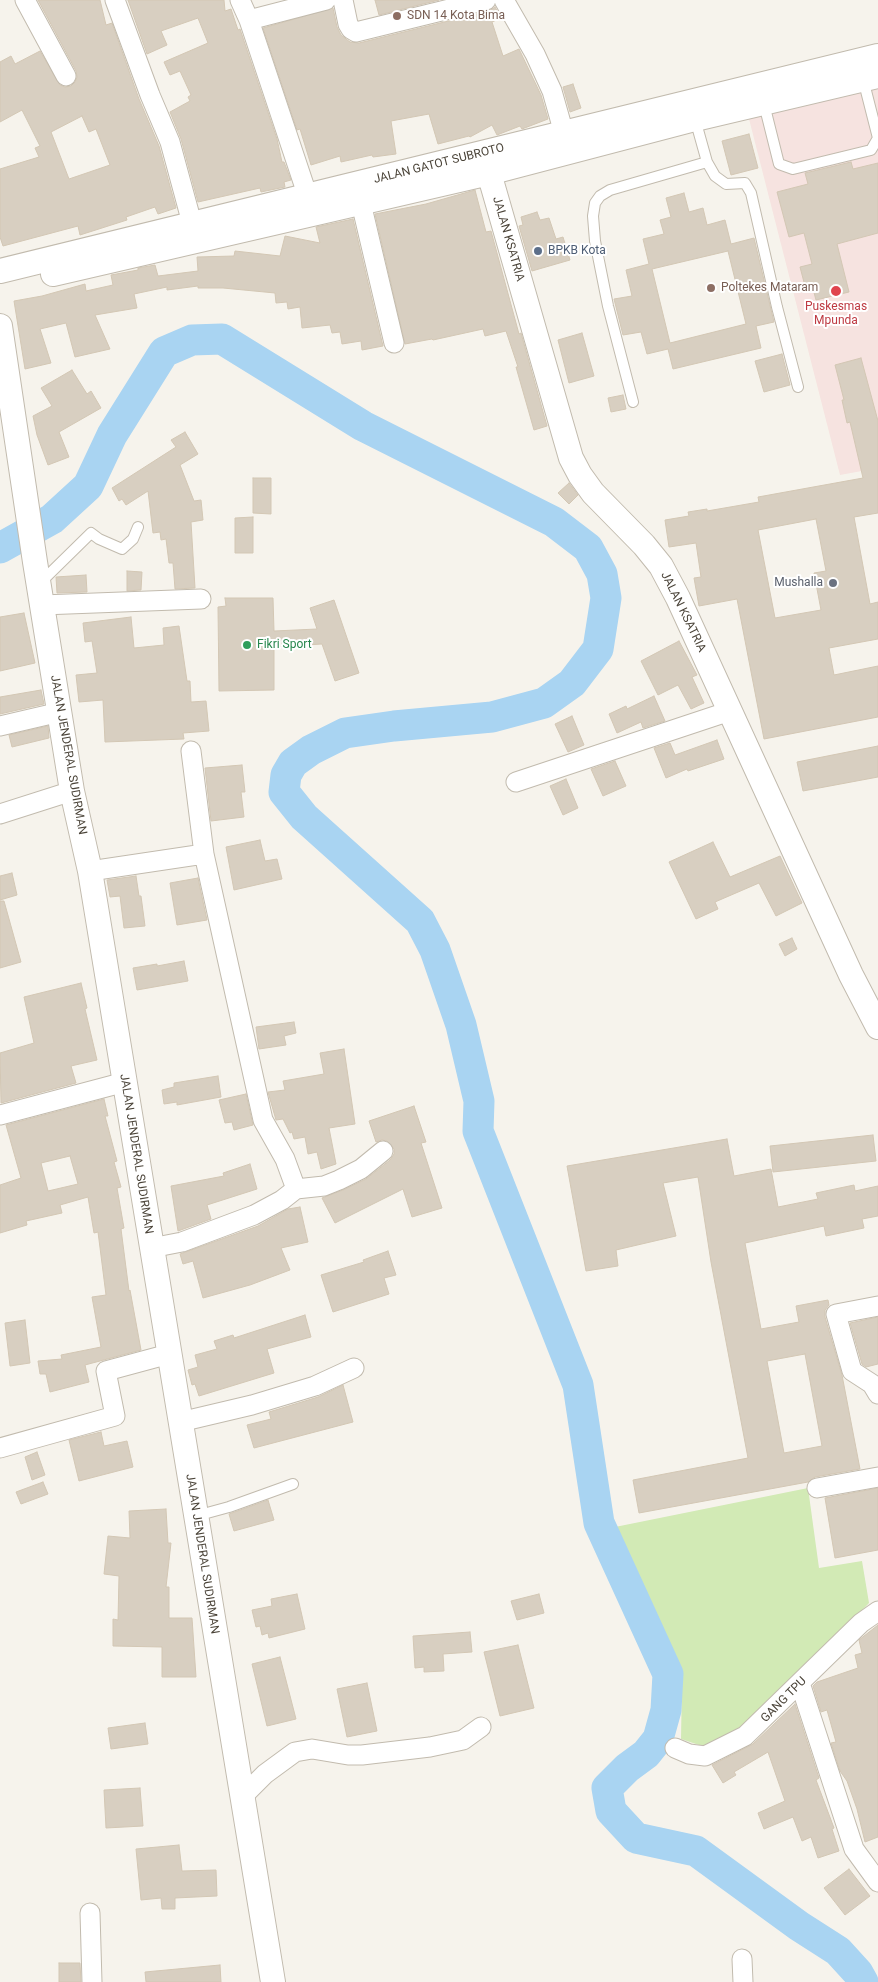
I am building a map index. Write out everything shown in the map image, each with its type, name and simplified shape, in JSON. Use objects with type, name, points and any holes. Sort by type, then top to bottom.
[{"type":"street","points":[[25,0],[66,76]]},
{"type":"street","points":[[115,0],[150,95],[170,142],[194,232]]},
{"type":"street","points":[[240,0],[249,20],[310,205]]},
{"type":"street","points":[[249,20],[326,0]]},
{"type":"street","points":[[343,0],[348,24],[356,32],[486,0]]},
{"type":"street","points":[[504,0],[535,54],[552,91],[567,142]]},
{"type":"street","name":"JALAN GATOT SUBROTO","points":[[310,205],[361,203],[489,173],[567,142],[695,119],[764,104],[817,80],[878,56]]},
{"type":"street","name":"JALAN GATOT SUBROTO","points":[[0,271],[194,232],[310,205],[817,80],[871,78]]},
{"type":"street","name":"JALAN KSATRIA","points":[[489,173],[572,458],[593,493],[644,545],[661,566],[678,598],[851,975],[878,1027]]},
{"type":"street","points":[[361,203],[394,343]]},
{"type":"street","name":"JALAN GATOT SUBROTO","points":[[0,286],[194,232]]},
{"type":"street","name":"JALAN JENDERAL SUDIRMAN","points":[[0,326],[72,792],[90,871],[273,1982]]},
{"type":"street","points":[[39,584],[201,599]]},
{"type":"street","points":[[516,782],[730,711]]},
{"type":"street","points":[[0,726],[60,712]]},
{"type":"street","points":[[191,751],[204,854],[263,1120],[285,1158],[296,1189]]},
{"type":"street","points":[[0,814],[72,792]]},
{"type":"street","points":[[90,871],[204,854]]},
{"type":"street","points":[[0,1115],[125,1082]]},
{"type":"street","points":[[151,1248],[182,1242],[254,1215],[282,1200],[296,1189],[324,1186],[339,1180],[361,1169],[383,1151]]},
{"type":"street","points":[[878,1306],[836,1314],[852,1371],[872,1384],[878,1394]]},
{"type":"street","points":[[0,1448],[115,1416],[106,1371],[169,1354]]},
{"type":"street","points":[[180,1422],[252,1406],[315,1386],[354,1368]]},
{"type":"street","points":[[817,1488],[878,1477]]},
{"type":"street","name":"GANG TPU","points":[[675,1748],[689,1754],[705,1756],[740,1739],[755,1728],[861,1623],[878,1611]]},
{"type":"street","points":[[800,1683],[854,1849],[878,1881]]},
{"type":"street","points":[[242,1797],[265,1774],[295,1752],[312,1749],[362,1755],[430,1747],[463,1740],[480,1727]]},
{"type":"street","points":[[90,1913],[92,1982]]},
{"type":"street","points":[[742,1959],[743,1982]]},
{"type":"lane","points":[[764,104],[779,164],[793,169],[871,150],[878,138],[871,78]]},
{"type":"lane","points":[[695,119],[707,162],[715,176],[722,182],[729,184],[743,182],[748,187],[798,387]]},
{"type":"lane","points":[[633,402],[608,306],[595,241],[593,216],[595,202],[600,196],[610,190],[707,162]]},
{"type":"lane","points":[[39,584],[91,533],[99,539],[122,549],[134,538],[138,527]]},
{"type":"lane","points":[[196,1516],[229,1507],[293,1484]]},
{"type":"shaded area","name":"Puskesmas Mpunda","points":[[878,84],[878,468],[840,475],[748,115]]},
{"type":"green space","points":[[808,1488],[819,1568],[862,1561],[869,1603],[751,1727],[708,1748],[681,1739],[682,1681],[649,1614],[628,1565],[615,1527]]},
{"type":"building","points":[[38,0],[100,0],[106,25],[112,23],[139,99],[159,146],[176,208],[158,214],[155,207],[126,217],[127,220],[80,235],[78,226],[3,246],[0,237],[0,169],[39,157],[35,148],[40,146],[22,110],[0,122],[0,62],[11,56],[15,64],[40,51],[60,85],[65,87],[71,86],[75,82],[77,77],[76,71]],"holes":[[[82,116],[89,132],[96,129],[110,165],[69,179],[51,132]]]},
{"type":"building","points":[[128,0],[224,0],[225,11],[231,9],[238,30],[240,29],[277,139],[282,162],[284,162],[291,180],[284,182],[285,187],[261,192],[260,188],[198,202],[181,139],[170,112],[190,101],[188,97],[191,95],[180,71],[170,75],[164,62],[208,43],[198,18],[161,31],[167,45],[147,54]]},
{"type":"building","points":[[375,0],[439,0],[379,15]]},
{"type":"building","points":[[495,7],[501,18],[492,22],[503,56],[519,49],[541,95],[548,119],[522,129],[520,126],[497,135],[492,125],[470,137],[438,144],[429,114],[391,121],[396,154],[373,157],[372,155],[341,162],[340,156],[311,165],[300,129],[297,130],[263,28],[333,8],[337,27],[341,35],[350,42],[359,43],[489,11]]},
{"type":"building","points":[[573,84],[581,108],[570,112],[563,87]]},
{"type":"building","points":[[749,134],[758,168],[731,175],[722,141]]},
{"type":"building","points":[[851,162],[853,169],[878,163],[878,233],[837,244],[849,292],[816,300],[812,285],[805,286],[800,267],[812,264],[804,233],[789,237],[777,192],[808,184],[805,173]]},
{"type":"building","points":[[475,190],[486,232],[491,231],[519,334],[521,333],[547,426],[534,430],[516,367],[518,367],[506,331],[485,336],[483,329],[405,344],[375,214],[426,204]]},
{"type":"building","points":[[684,193],[689,212],[703,208],[707,225],[725,220],[731,244],[754,238],[774,322],[756,326],[761,348],[673,369],[668,349],[647,354],[641,332],[623,335],[614,299],[632,296],[626,270],[649,264],[643,239],[664,234],[660,220],[671,217],[666,198]],"holes":[[[728,251],[746,324],[670,343],[652,269]]]},
{"type":"building","points":[[537,212],[540,220],[549,218],[556,239],[563,237],[570,260],[532,271],[519,226],[523,225],[521,217]]},
{"type":"building","points":[[353,219],[383,346],[362,350],[361,341],[342,344],[340,332],[332,333],[330,325],[302,328],[300,307],[288,309],[287,302],[276,303],[275,293],[223,288],[198,288],[198,286],[167,290],[167,287],[134,294],[137,308],[95,315],[110,349],[75,357],[66,323],[40,329],[51,363],[25,369],[14,301],[42,296],[85,284],[86,291],[113,285],[111,275],[155,265],[158,276],[198,271],[197,257],[234,256],[235,251],[280,256],[285,236],[320,243],[316,227]]},
{"type":"building","points":[[582,333],[594,376],[569,383],[558,340]]},
{"type":"building","points":[[782,354],[790,385],[764,392],[755,361]]},
{"type":"building","points":[[861,358],[878,421],[878,513],[854,517],[870,604],[878,602],[878,639],[829,648],[834,675],[878,666],[878,717],[764,739],[737,599],[699,606],[694,578],[701,577],[696,543],[669,547],[665,520],[689,516],[688,512],[707,509],[707,511],[759,502],[758,497],[863,478],[850,422],[847,423],[842,400],[844,400],[835,365]],"holes":[[[816,519],[826,571],[814,573],[821,610],[775,618],[758,530]]]},
{"type":"building","points":[[72,370],[87,394],[91,391],[101,408],[59,432],[69,457],[48,465],[37,435],[33,416],[52,406],[41,388]]},
{"type":"building","points":[[623,395],[626,409],[611,412],[608,398]]},
{"type":"building","points":[[185,432],[198,454],[180,465],[194,501],[201,500],[203,520],[191,522],[195,588],[175,589],[173,563],[169,563],[166,539],[161,540],[160,532],[153,533],[148,491],[126,505],[122,499],[119,501],[112,488],[176,447],[171,440]]},
{"type":"building","points":[[253,478],[271,478],[271,514],[253,513]]},
{"type":"building","points":[[569,483],[578,495],[569,504],[558,493]]},
{"type":"building","points":[[253,517],[253,553],[235,553],[235,518]]},
{"type":"building","points":[[127,571],[142,572],[141,590],[127,591]]},
{"type":"building","points":[[86,575],[87,592],[57,593],[56,577]]},
{"type":"building","points":[[225,598],[273,598],[274,631],[317,629],[310,608],[334,600],[359,673],[335,681],[322,644],[274,647],[274,690],[219,691],[218,607],[226,606]]},
{"type":"building","points":[[24,613],[35,663],[0,671],[0,617]]},
{"type":"building","points":[[131,617],[134,648],[164,645],[163,628],[179,626],[187,681],[190,681],[191,702],[206,701],[209,731],[183,733],[184,739],[105,742],[103,700],[79,702],[76,675],[97,673],[92,641],[85,642],[83,623]]},
{"type":"building","points":[[679,641],[697,675],[692,677],[704,703],[691,709],[678,685],[658,695],[641,661]]},
{"type":"building","points":[[41,690],[44,704],[0,714],[0,697]]},
{"type":"building","points":[[654,696],[665,721],[643,728],[641,722],[617,733],[609,714],[626,706],[627,709]]},
{"type":"building","points":[[572,716],[584,745],[568,752],[555,724]]},
{"type":"building","points":[[48,726],[49,738],[12,747],[9,735]]},
{"type":"building","points":[[717,740],[724,759],[688,771],[687,769],[666,778],[654,748],[670,743],[675,755]]},
{"type":"building","points":[[878,746],[878,777],[803,791],[797,762]]},
{"type":"building","points":[[615,761],[626,786],[603,796],[591,769]]},
{"type":"building","points":[[242,765],[245,792],[241,792],[244,817],[211,821],[205,768]]},
{"type":"building","points":[[566,779],[578,808],[563,815],[550,786]]},
{"type":"building","points":[[260,840],[265,861],[277,859],[282,879],[234,890],[226,847]]},
{"type":"building","points":[[713,842],[730,877],[780,856],[802,903],[776,916],[759,883],[715,902],[718,909],[696,919],[669,862]]},
{"type":"building","points":[[12,873],[17,895],[0,900],[0,876]]},
{"type":"building","points":[[136,876],[145,926],[124,928],[120,896],[110,897],[107,880]]},
{"type":"building","points":[[198,878],[207,920],[177,925],[170,883]]},
{"type":"building","points":[[0,901],[4,901],[21,962],[0,968]]},
{"type":"building","points":[[792,938],[797,949],[785,956],[779,944]]},
{"type":"building","points":[[184,961],[188,981],[137,990],[133,968]]},
{"type":"building","points":[[81,983],[97,1060],[71,1066],[76,1083],[1,1103],[0,1053],[34,1043],[24,997]]},
{"type":"building","points":[[294,1022],[296,1033],[284,1036],[286,1045],[259,1049],[256,1027]]},
{"type":"building","points":[[344,1049],[355,1124],[329,1128],[336,1164],[321,1169],[317,1152],[308,1154],[305,1137],[294,1139],[292,1132],[290,1133],[283,1119],[276,1120],[268,1092],[285,1090],[283,1081],[324,1074],[320,1053]]},
{"type":"building","points":[[218,1076],[221,1097],[177,1105],[177,1102],[164,1104],[162,1090],[174,1087],[174,1083]]},
{"type":"building","points":[[246,1094],[253,1125],[234,1130],[232,1122],[225,1123],[219,1100]]},
{"type":"building","points":[[104,1099],[108,1116],[105,1116],[117,1161],[114,1162],[121,1187],[117,1188],[124,1228],[121,1229],[129,1291],[141,1350],[85,1365],[89,1382],[50,1392],[46,1374],[40,1374],[38,1361],[62,1359],[61,1355],[101,1347],[92,1297],[106,1295],[98,1232],[94,1233],[88,1197],[60,1205],[62,1213],[26,1221],[27,1225],[0,1233],[0,1185],[21,1178],[6,1125]],"holes":[[[70,1156],[78,1184],[48,1191],[41,1163]]]},
{"type":"building","points":[[414,1106],[426,1142],[421,1143],[442,1208],[412,1217],[403,1189],[335,1223],[322,1198],[366,1179],[390,1160],[394,1154],[394,1149],[387,1141],[376,1142],[369,1121]]},
{"type":"building","points":[[873,1135],[876,1161],[773,1172],[770,1146]]},
{"type":"building","points":[[727,1139],[734,1176],[771,1169],[778,1207],[818,1199],[816,1193],[854,1185],[855,1191],[878,1186],[878,1216],[862,1219],[864,1228],[826,1236],[824,1226],[745,1243],[761,1329],[799,1322],[796,1306],[828,1300],[829,1305],[825,1310],[825,1317],[842,1375],[860,1469],[815,1477],[808,1482],[639,1513],[633,1480],[748,1458],[711,1262],[698,1177],[663,1183],[676,1236],[616,1250],[618,1266],[586,1271],[567,1166]],"holes":[[[805,1354],[822,1446],[784,1453],[767,1361]]]},
{"type":"building","points":[[250,1164],[257,1189],[207,1205],[211,1219],[178,1231],[171,1186],[224,1176],[223,1173]]},
{"type":"building","points":[[300,1207],[308,1242],[281,1248],[290,1270],[250,1285],[203,1298],[193,1261],[183,1264],[180,1254],[258,1226],[288,1209]]},
{"type":"building","points":[[388,1251],[396,1275],[384,1278],[389,1294],[333,1312],[321,1275],[364,1262],[363,1260]]},
{"type":"building","points":[[305,1315],[311,1337],[267,1349],[274,1373],[199,1396],[195,1384],[192,1385],[188,1370],[198,1367],[195,1355],[217,1349],[214,1341],[233,1335],[234,1338]]},
{"type":"building","points":[[878,1317],[878,1364],[866,1367],[862,1364],[850,1323]]},
{"type":"building","points":[[25,1320],[30,1363],[10,1366],[5,1323]]},
{"type":"building","points":[[343,1385],[353,1422],[254,1448],[247,1425],[271,1419],[269,1412],[318,1397]]},
{"type":"building","points":[[101,1432],[104,1446],[127,1441],[133,1467],[79,1481],[69,1440]]},
{"type":"building","points":[[37,1452],[45,1475],[32,1480],[25,1457]]},
{"type":"building","points":[[43,1482],[48,1494],[21,1504],[16,1492]]},
{"type":"building","points":[[878,1488],[878,1550],[835,1558],[825,1498]]},
{"type":"building","points":[[268,1500],[274,1520],[234,1531],[229,1514]]},
{"type":"building","points":[[166,1509],[168,1543],[171,1543],[166,1587],[169,1587],[169,1618],[192,1618],[196,1677],[162,1677],[162,1647],[113,1646],[113,1619],[118,1620],[119,1576],[104,1574],[108,1536],[130,1538],[129,1511]]},
{"type":"building","points":[[297,1594],[305,1629],[269,1638],[268,1633],[262,1635],[260,1626],[256,1627],[252,1610],[272,1606],[271,1599]]},
{"type":"building","points":[[539,1594],[544,1613],[517,1620],[511,1601]]},
{"type":"building","points":[[878,1625],[878,1837],[865,1842],[857,1809],[847,1781],[840,1771],[831,1743],[836,1742],[827,1710],[821,1712],[813,1686],[817,1682],[858,1668],[855,1655],[862,1653],[859,1640]]},
{"type":"building","points":[[470,1632],[472,1652],[443,1654],[444,1671],[424,1672],[424,1667],[415,1668],[413,1636]]},
{"type":"building","points":[[518,1645],[534,1708],[500,1716],[484,1652]]},
{"type":"building","points":[[280,1657],[296,1719],[267,1726],[252,1664]]},
{"type":"building","points":[[367,1683],[377,1731],[347,1737],[337,1689]]},
{"type":"building","points":[[795,1704],[819,1778],[816,1780],[834,1828],[832,1829],[839,1851],[818,1858],[811,1837],[802,1841],[793,1817],[764,1829],[758,1813],[785,1801],[768,1752],[734,1772],[736,1775],[723,1783],[712,1765],[753,1744]]},
{"type":"building","points":[[145,1723],[148,1744],[111,1749],[108,1728]]},
{"type":"building","points":[[140,1788],[143,1826],[106,1828],[104,1790]]},
{"type":"building","points":[[179,1845],[182,1871],[216,1870],[217,1896],[175,1898],[175,1909],[162,1909],[161,1898],[141,1900],[136,1849]]},
{"type":"building","points":[[849,1869],[870,1896],[845,1915],[824,1888]]},
{"type":"building","points":[[59,1963],[80,1963],[81,1982],[59,1982]]},
{"type":"building","points":[[220,1965],[221,1982],[146,1982],[145,1972]]},
{"type":"waterway","points":[[0,548],[52,519],[88,486],[112,435],[164,352],[192,340],[222,339],[363,426],[554,522],[588,548],[602,574],[606,598],[598,649],[572,683],[544,703],[492,717],[394,726],[345,733],[311,750],[293,763],[286,775],[284,792],[304,817],[420,921],[435,950],[461,1025],[479,1101],[478,1131],[578,1385],[599,1523],[668,1674],[666,1710],[658,1739],[646,1754],[627,1768],[607,1788],[611,1811],[636,1838],[696,1851],[799,1926],[838,1951],[858,1973],[863,1982]]},
{"type":"place","name":"SDN 14 Kota Bima","points":[[397,16]]},
{"type":"place","name":"BPKB Kota","points":[[538,251]]},
{"type":"place","name":"Poltekes Mataram","points":[[711,288]]},
{"type":"place","name":"Puskesmas Mpunda","points":[[836,291]]},
{"type":"place","name":"Mushalla","points":[[833,583]]},
{"type":"place","name":"Fikri Sport","points":[[247,645]]}]
